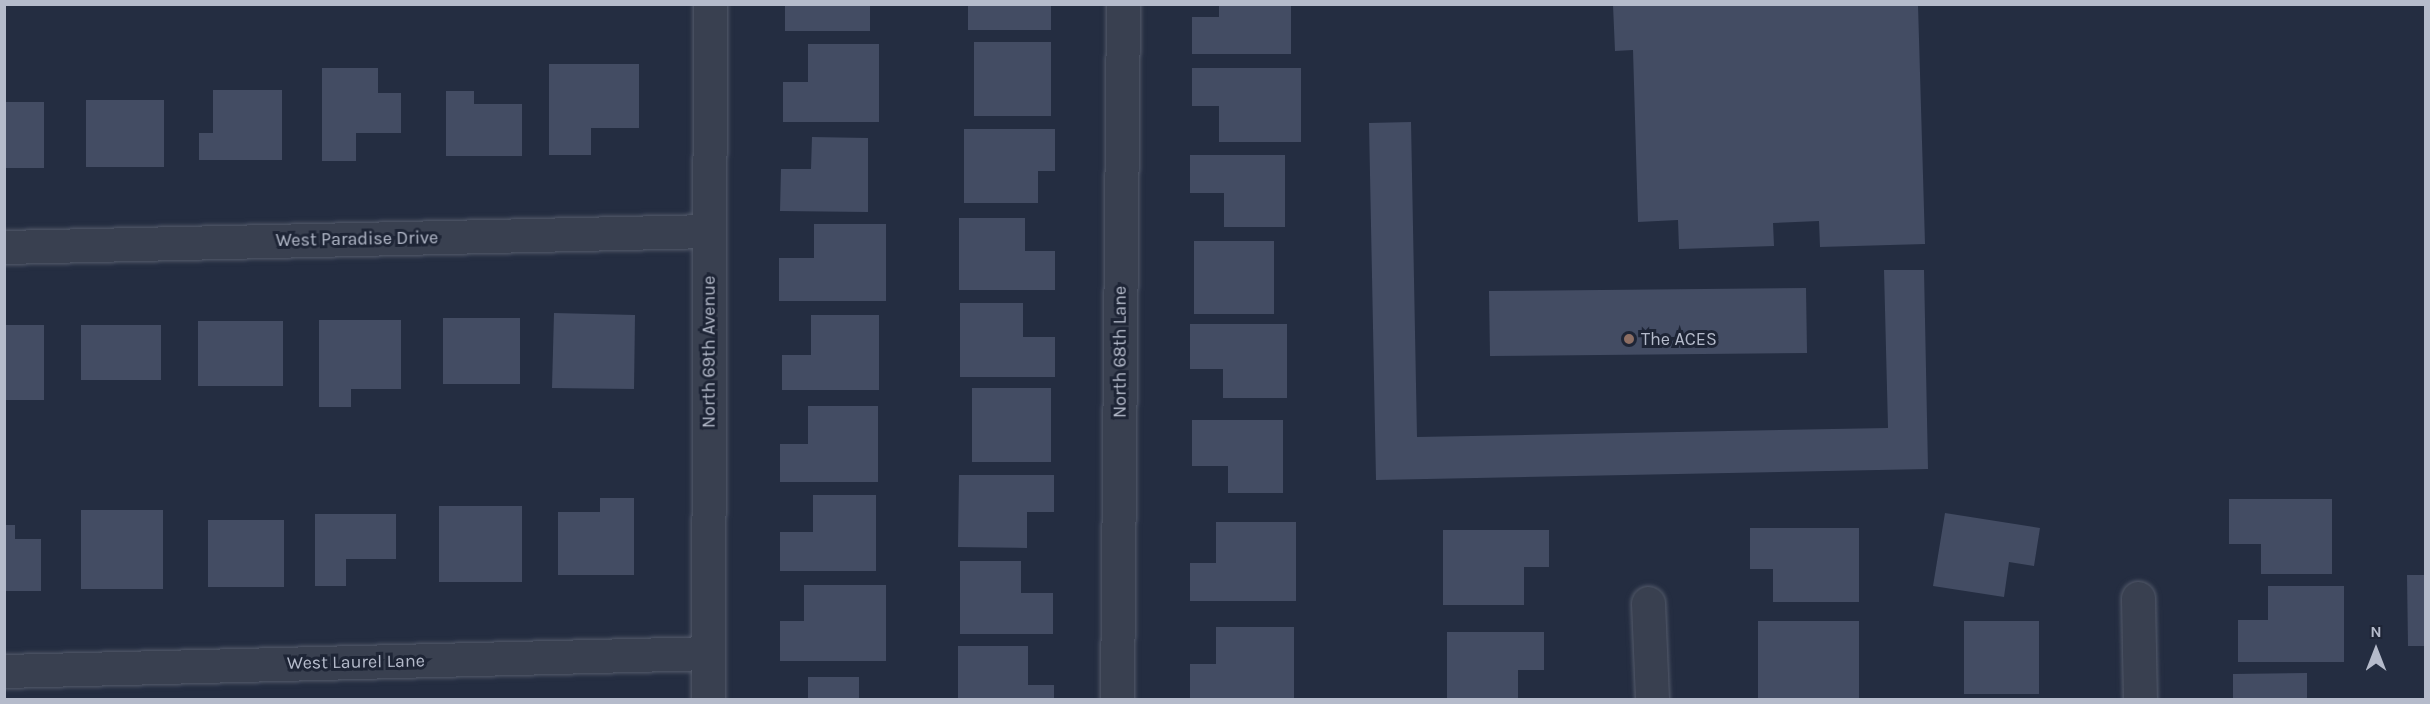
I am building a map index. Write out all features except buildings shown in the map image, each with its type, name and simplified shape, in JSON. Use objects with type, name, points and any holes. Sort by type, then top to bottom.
[{"type":"street","name":"North 69th Avenue","points":[[708,699],[710,4]]},
{"type":"street","name":"North 68th Lane","points":[[1118,699],[1123,4]]},
{"type":"street","name":"West Paradise Drive","points":[[4,247],[709,231]]},
{"type":"street","points":[[2138,598],[2140,699]]},
{"type":"street","points":[[1648,603],[1652,699]]},
{"type":"street","name":"West Laurel Lane","points":[[4,671],[708,653]]},
{"type":"place","name":"The ACES","points":[[1629,339]]}]
